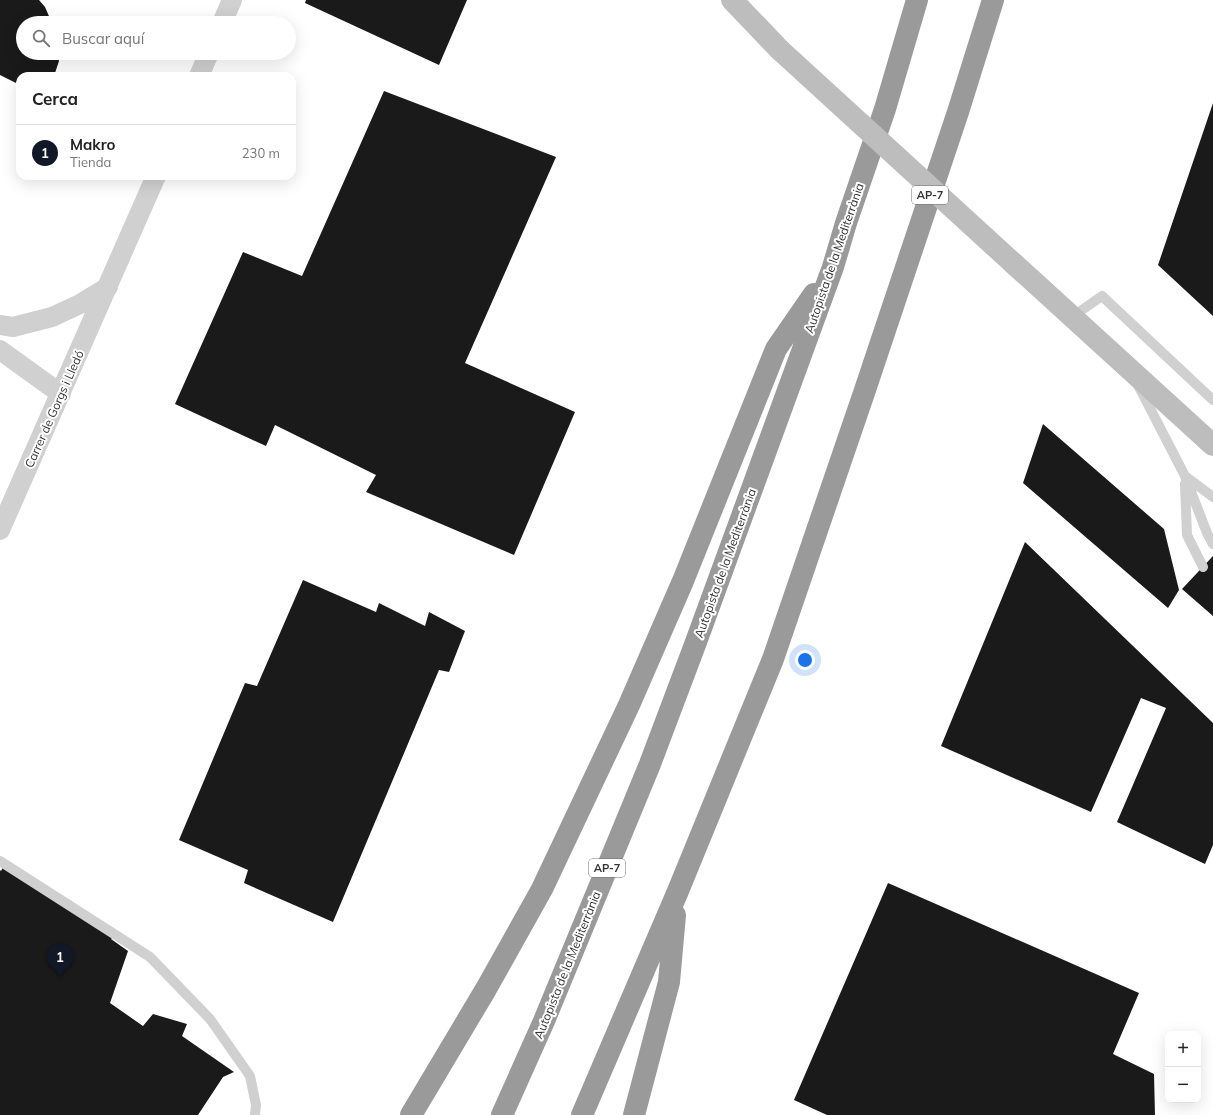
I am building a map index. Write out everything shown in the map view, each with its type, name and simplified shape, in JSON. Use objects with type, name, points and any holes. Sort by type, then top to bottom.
[{"type":"highway","name":"Autopista de la Mediterrània","points":[[502,1115],[544,1021],[650,764],[696,642],[833,267],[846,223],[885,109],[917,0]]},
{"type":"highway","name":"AP-7","points":[[582,1115],[678,891],[773,659],[936,180],[993,0]]},
{"type":"highway","points":[[411,1115],[486,990],[542,889],[629,705],[683,581],[776,349],[833,267]]},
{"type":"highway","points":[[634,1115],[669,982],[678,891]]},
{"type":"main road","points":[[732,0],[780,50],[1213,445]]},
{"type":"main road","points":[[746,0],[780,50]]},
{"type":"street","points":[[225,16],[232,0]]},
{"type":"street","points":[[201,72],[206,60]]},
{"type":"street","name":"Carrer de Gorgs i Lledó","points":[[0,530],[154,180]]},
{"type":"street","points":[[0,325],[13,327],[52,317],[80,304],[108,287]]},
{"type":"street","points":[[0,350],[61,394]]},
{"type":"lane","points":[[1072,317],[1102,296],[1213,400]]},
{"type":"lane","points":[[1131,370],[1185,476],[1207,533],[1213,544]]},
{"type":"lane","points":[[1185,476],[1213,497]]},
{"type":"lane","points":[[1185,476],[1187,535],[1203,567]]},
{"type":"lane","points":[[0,861],[150,957],[210,1019],[250,1076],[256,1105],[255,1115]]},
{"type":"building","points":[[0,0],[39,0],[45,7],[49,16],[16,16],[16,60],[59,60],[55,72],[16,72],[16,83],[0,75]]},
{"type":"building","points":[[306,0],[467,0],[439,65],[305,3]]},
{"type":"building","points":[[384,91],[556,157],[465,363],[575,412],[514,555],[366,492],[376,475],[275,425],[266,446],[175,404],[243,252],[302,276]]},
{"type":"building","points":[[1213,103],[1213,316],[1158,265]]},
{"type":"building","points":[[1043,424],[1164,529],[1179,590],[1168,608],[1023,483]]},
{"type":"building","points":[[1025,542],[1213,723],[1213,845],[1205,864],[1117,822],[1166,708],[1141,698],[1091,812],[941,746]]},
{"type":"building","points":[[1213,556],[1213,616],[1182,589]]},
{"type":"building","points":[[303,580],[376,612],[379,603],[425,626],[429,612],[465,631],[449,672],[439,670],[333,922],[244,883],[248,870],[179,840],[245,683],[257,686]]},
{"type":"building","points":[[4,865],[114,936],[111,939],[128,951],[110,1003],[143,1026],[153,1014],[187,1024],[182,1036],[234,1072],[223,1077],[198,1115],[0,1115],[0,870],[1,871]]},
{"type":"building","points":[[888,883],[1139,993],[1113,1054],[1154,1074],[1155,1115],[827,1115],[794,1100]]},
{"type":"place","name":"Makro","points":[[60,977]]}]
